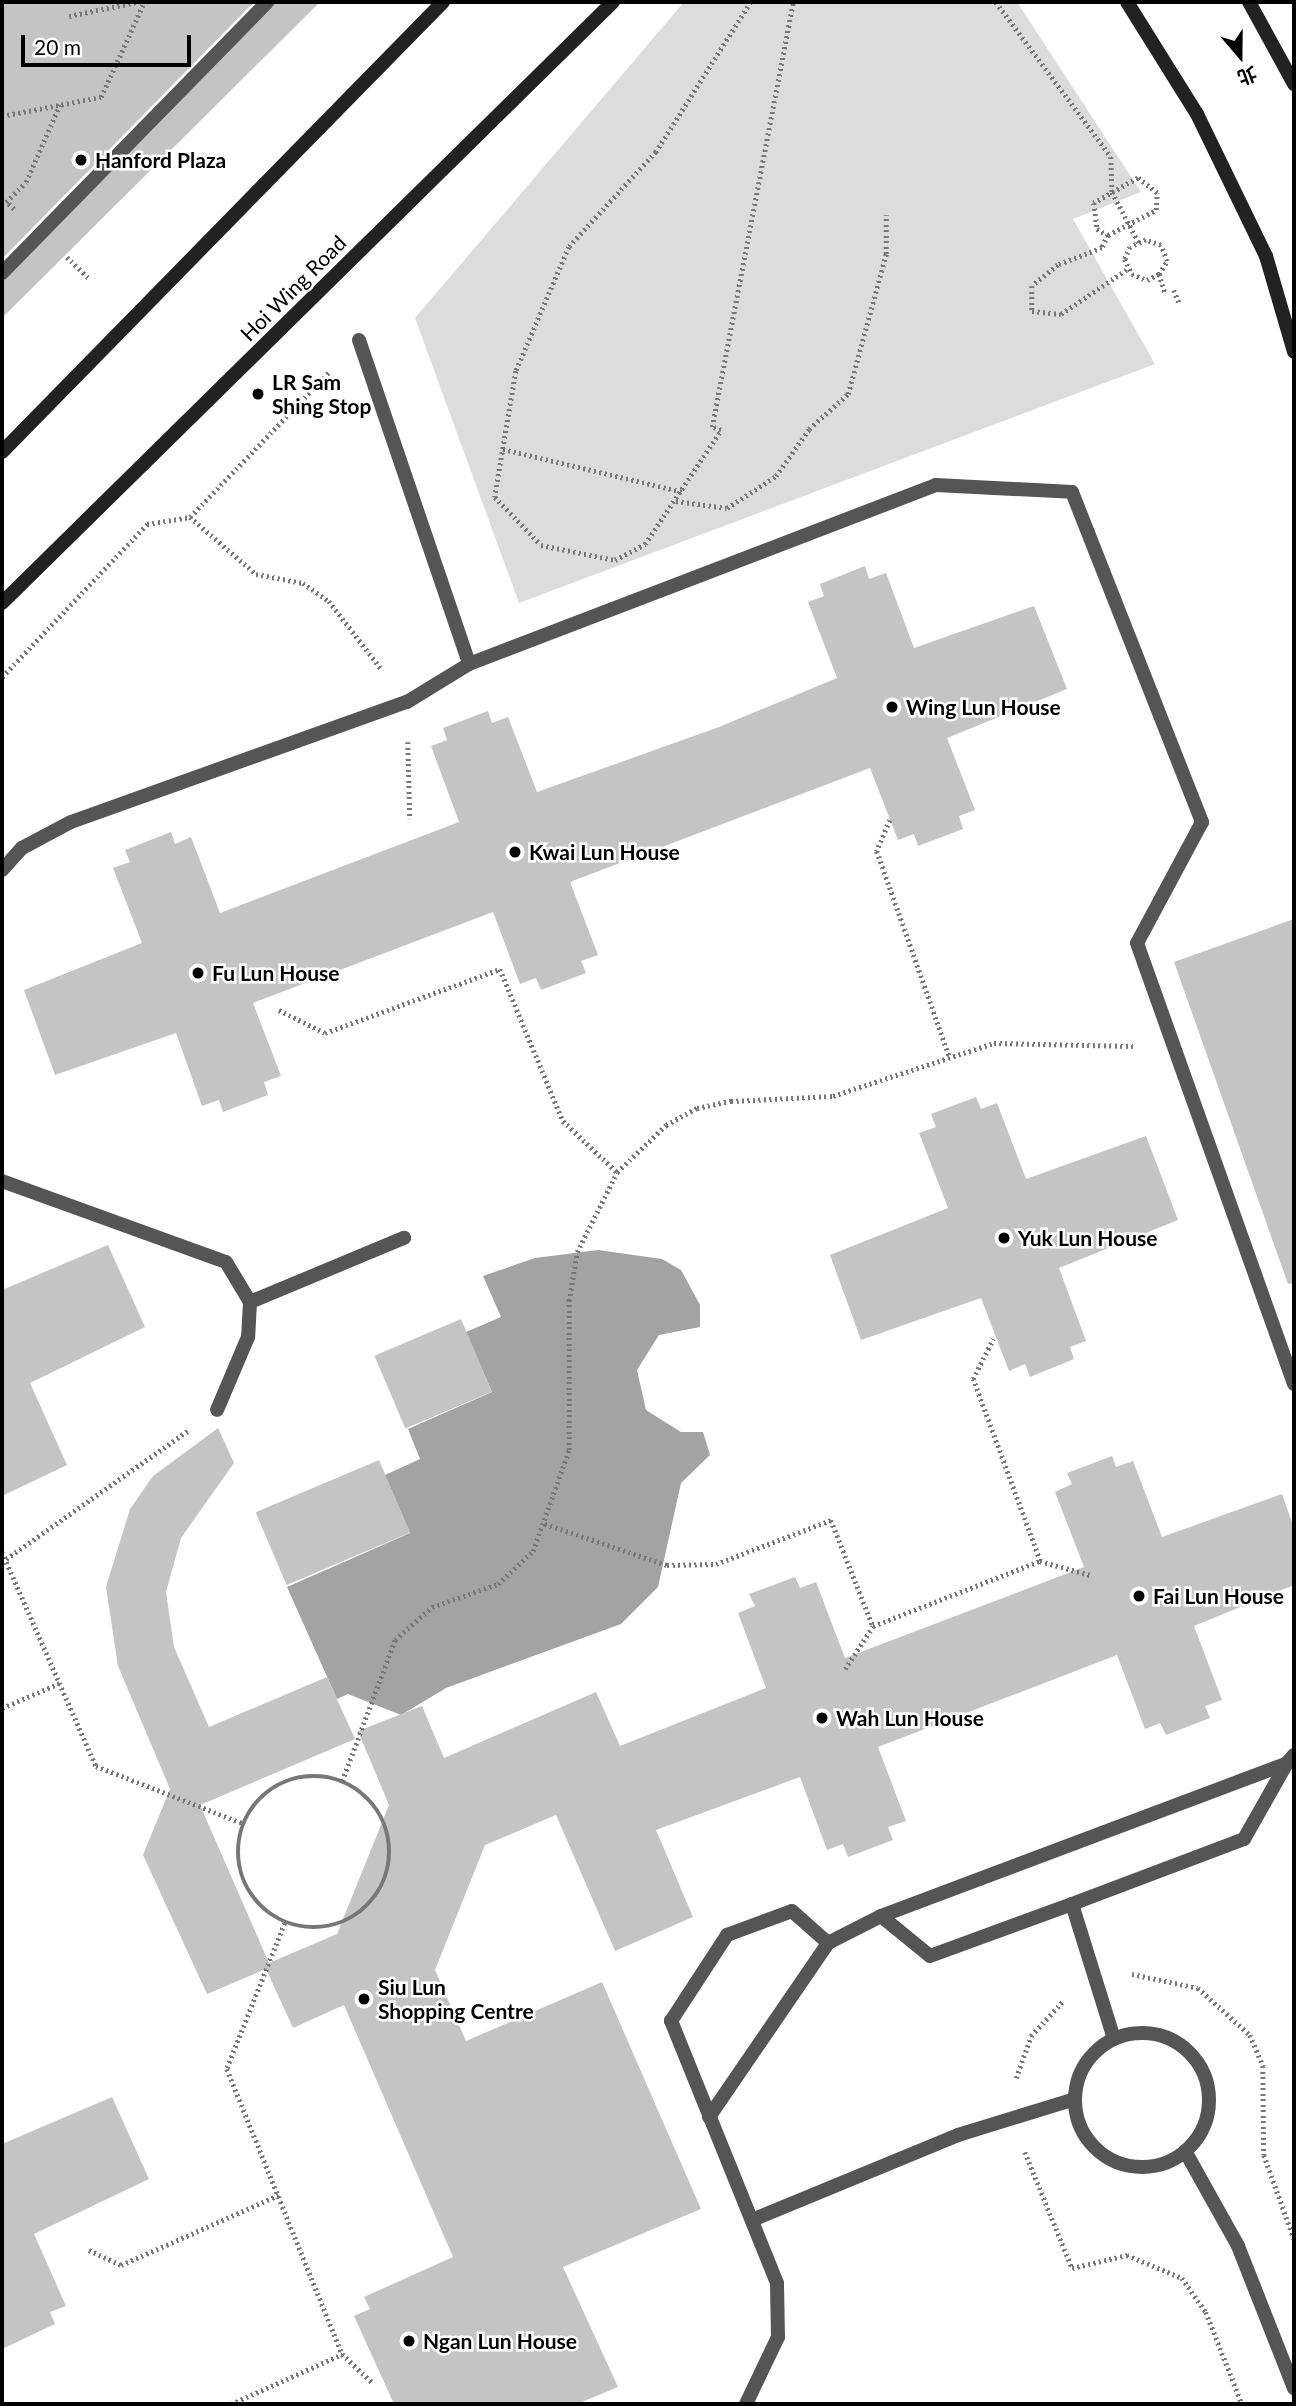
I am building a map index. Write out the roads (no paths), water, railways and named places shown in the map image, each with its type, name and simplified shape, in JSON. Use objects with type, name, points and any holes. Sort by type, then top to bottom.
[{"type":"main road","points":[[2,452],[443,2]]},
{"type":"main road","name":"Hoi Wing Road","points":[[2,603],[613,2]]},
{"type":"main road","points":[[1127,2],[1197,114],[1266,256],[1294,352]]},
{"type":"main road","points":[[1250,2],[1294,84]]},
{"type":"street","points":[[2,273],[267,2]]},
{"type":"street","points":[[359,340],[469,664]]},
{"type":"street","points":[[2,870],[22,848],[71,822],[407,702],[469,664],[936,485],[1072,492],[1202,822],[1137,943],[1294,1384]]},
{"type":"street","points":[[2,1181],[226,1262],[250,1302],[248,1337],[218,1410]]},
{"type":"street","points":[[250,1302],[404,1238]]},
{"type":"street","points":[[881,1916],[930,1956],[1244,1839],[1291,1759]]},
{"type":"street","points":[[709,2117],[828,1943],[881,1916],[1291,1759]]},
{"type":"street","points":[[1072,1904],[1114,2039]]},
{"type":"street","points":[[746,2404],[769,2363],[781,2310],[752,2220],[671,2021],[727,1935],[792,1911],[828,1943]]},
{"type":"street","points":[[1152,2034],[1170,2040],[1199,2064],[1209,2101],[1198,2137],[1185,2151],[1151,2167],[1113,2161],[1084,2136],[1075,2099],[1086,2063],[1114,2039],[1152,2034]]},
{"type":"street","points":[[752,2220],[958,2135],[1075,2099]]},
{"type":"street","points":[[1185,2151],[1238,2246],[1294,2388]]},
{"type":"place","name":"Hanford Plaza","points":[[81,160]]},
{"type":"place","name":"LR Sam Shing Stop","points":[[258,394]]},
{"type":"place","name":"Wing Lun House","points":[[892,707]]},
{"type":"place","name":"Kwai Lun House","points":[[515,852]]},
{"type":"place","name":"Fu Lun House","points":[[198,973]]},
{"type":"place","name":"Yuk Lun House","points":[[1004,1238]]},
{"type":"place","name":"Fai Lun House","points":[[1139,1596]]},
{"type":"place","name":"Wah Lun House","points":[[822,1718]]},
{"type":"place","name":"Siu Lun Shopping Centre","points":[[364,1999]]},
{"type":"place","name":"Ngan Lun House","points":[[409,2341]]}]
